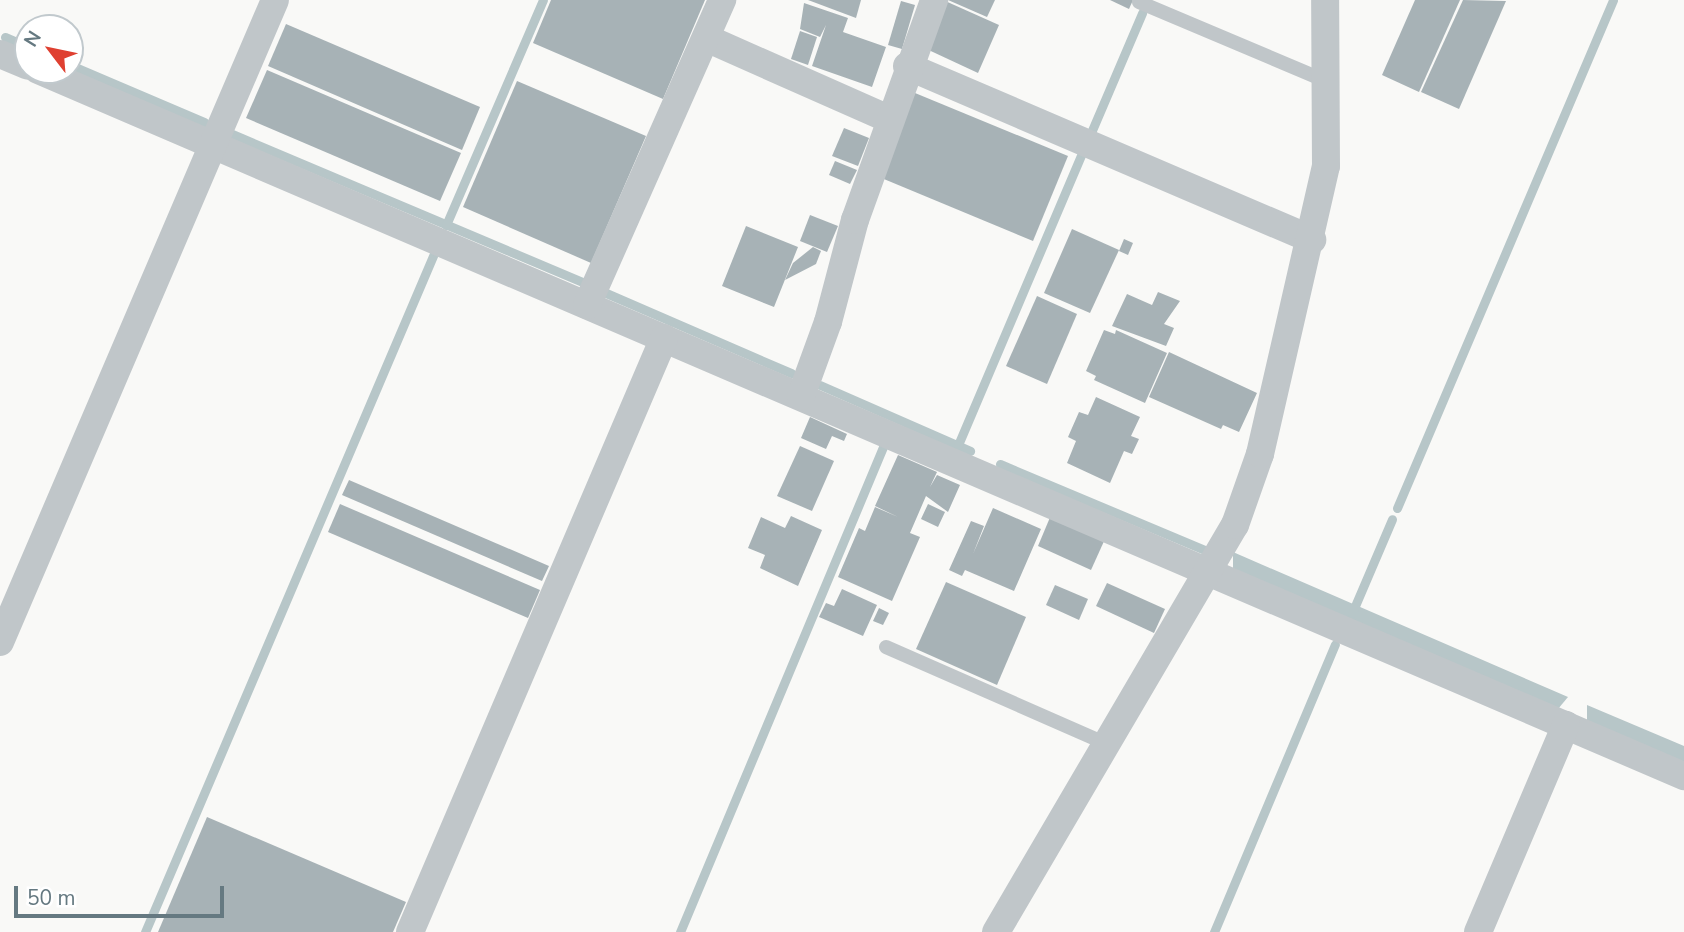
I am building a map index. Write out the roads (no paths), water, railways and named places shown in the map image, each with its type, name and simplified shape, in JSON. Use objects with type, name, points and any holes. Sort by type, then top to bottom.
[{"type":"street","points":[[0,642],[275,0]]},
{"type":"street","points":[[587,305],[722,0]]},
{"type":"street","points":[[801,397],[889,119],[934,0]]},
{"type":"street","points":[[996,932],[1235,525],[1260,454],[1312,240],[1326,166],[1325,0]]},
{"type":"street","points":[[706,38],[889,119]]},
{"type":"street","points":[[907,66],[1312,240]]},
{"type":"street","points":[[71,84],[1684,776]]},
{"type":"street","points":[[410,932],[664,338]]},
{"type":"street","points":[[1478,932],[1566,725]]},
{"type":"lane","points":[[1139,2],[1326,81]]},
{"type":"lane","points":[[886,647],[1107,744]]},
{"type":"waterway","points":[[446,225],[543,0]]},
{"type":"waterway","points":[[1397,508],[1613,0]]},
{"type":"waterway","points":[[1090,135],[1142,13]]},
{"type":"waterway","points":[[5,37],[14,41]]},
{"type":"waterway","points":[[84,71],[204,122]]},
{"type":"waterway","points":[[232,134],[584,283]]},
{"type":"waterway","points":[[958,445],[1082,153]]},
{"type":"waterway","points":[[145,932],[435,251]]},
{"type":"waterway","points":[[606,293],[791,373]]},
{"type":"waterway","points":[[820,385],[970,451]]},
{"type":"waterway","points":[[680,932],[883,447]]},
{"type":"waterway","points":[[1000,464],[1207,551]]},
{"type":"waterway","points":[[1352,613],[1392,519]]},
{"type":"waterway","points":[[1214,932],[1335,644]]}]
